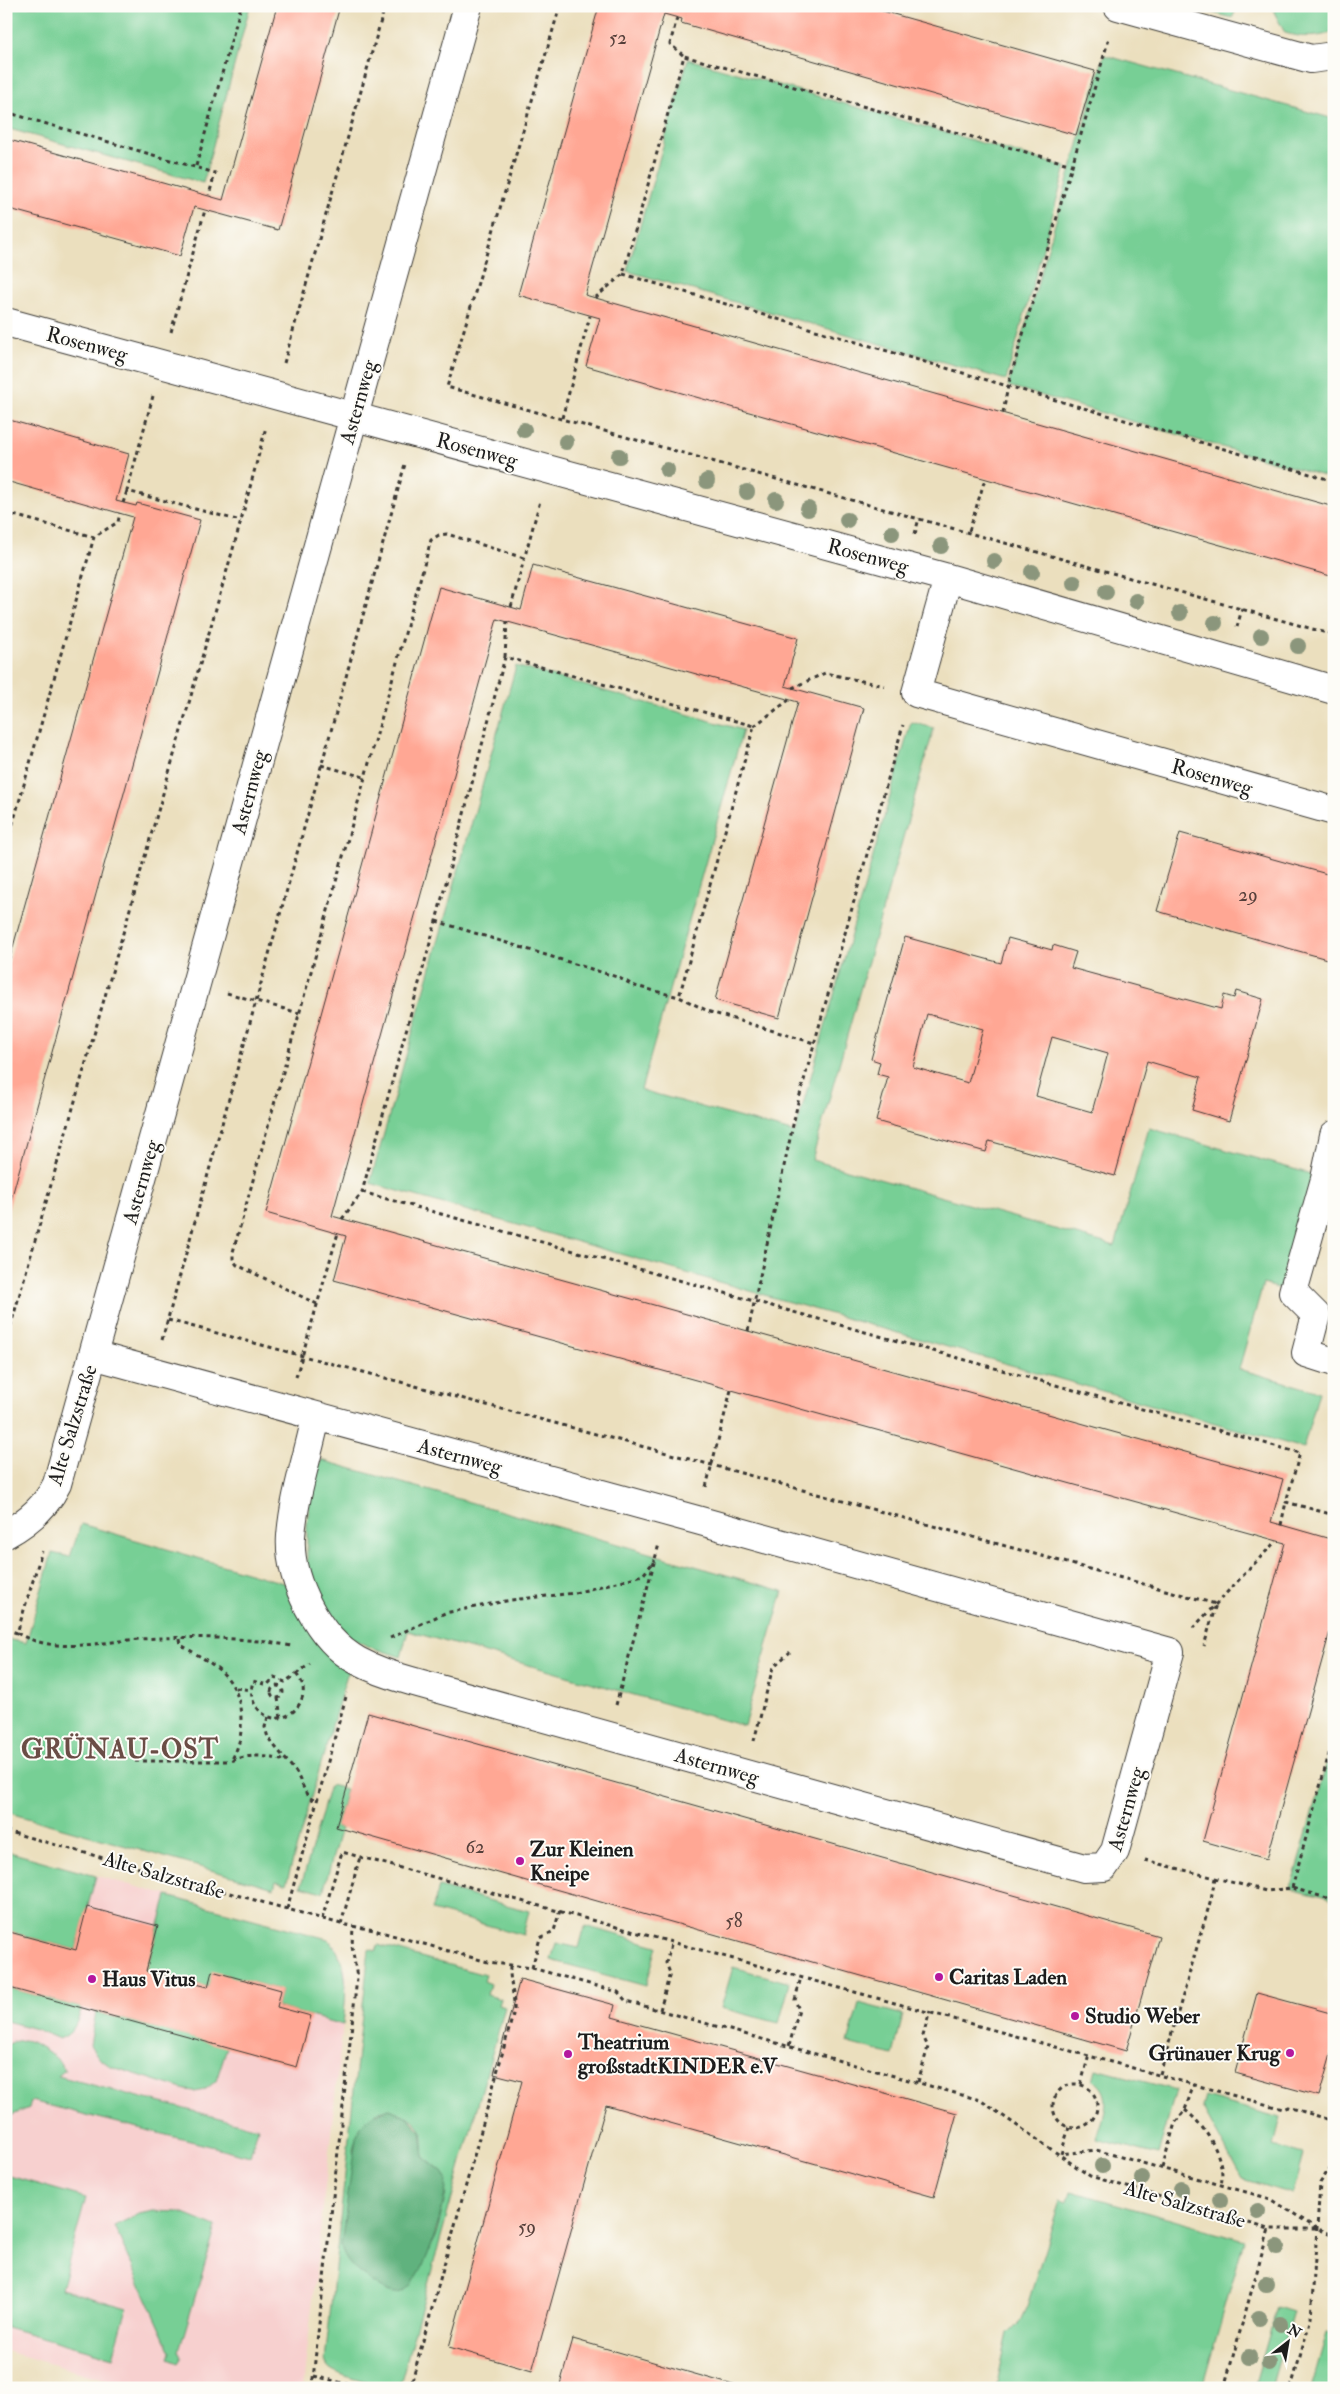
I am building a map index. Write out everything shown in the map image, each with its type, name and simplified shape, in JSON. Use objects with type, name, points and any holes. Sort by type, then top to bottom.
[{"type":"street","name":"Asternweg","points":[[316,1417],[291,1537],[296,1578],[315,1618],[332,1640],[357,1661],[411,1681],[1084,1868],[1104,1867],[1115,1851],[1170,1652],[697,1520],[93,1355],[468,6]]},
{"type":"street","points":[[1118,6],[1311,59],[1334,56]]},
{"type":"street","name":"Rosenweg","points":[[6,322],[948,578],[1334,690]]},
{"type":"street","points":[[916,693],[948,578]]},
{"type":"street","name":"Rosenweg","points":[[916,693],[1334,811]]},
{"type":"street","points":[[1334,1135],[1325,1179],[1292,1292],[1316,1315],[1306,1353],[1334,1362]]},
{"type":"street","name":"Alte Salzstraße","points":[[18,1527],[51,1496],[57,1484],[93,1355]]},
{"type":"path","points":[[196,166],[242,6]]},
{"type":"path","points":[[6,1342],[241,521],[274,395],[385,6]]},
{"type":"path","points":[[560,6],[447,387],[1334,635]]},
{"type":"path","points":[[1003,413],[1008,386],[1118,6]]},
{"type":"path","points":[[677,18],[670,44],[684,56],[1072,165]]},
{"type":"path","points":[[594,298],[623,274],[684,56]]},
{"type":"path","points":[[6,112],[215,173],[208,195]]},
{"type":"path","points":[[123,503],[204,210]]},
{"type":"path","points":[[623,274],[1334,481]]},
{"type":"path","points":[[562,418],[590,316]]},
{"type":"path","points":[[154,1372],[413,432]]},
{"type":"path","points":[[511,607],[548,469]]},
{"type":"path","points":[[969,532],[985,479]]},
{"type":"path","points":[[127,491],[241,521]]},
{"type":"path","points":[[6,513],[94,537]]},
{"type":"path","points":[[6,848],[94,537],[118,522],[120,513]]},
{"type":"path","points":[[317,1304],[248,1272],[233,1260],[233,1252],[364,776],[431,540],[439,535],[447,534],[524,558]]},
{"type":"path","points":[[342,1219],[362,1192],[436,921],[505,657],[507,621]]},
{"type":"path","points":[[505,657],[754,726]]},
{"type":"path","points":[[748,1331],[798,1102],[904,721],[916,693],[826,673],[792,688]]},
{"type":"path","points":[[679,997],[754,726],[789,700]]},
{"type":"path","points":[[321,765],[364,776]]},
{"type":"path","points":[[436,921],[617,977],[635,986],[679,997],[710,1012],[814,1043]]},
{"type":"path","points":[[241,997],[299,1013]]},
{"type":"path","points":[[362,1192],[1300,1453],[1281,1525]]},
{"type":"path","points":[[288,1409],[338,1233]]},
{"type":"path","points":[[697,1520],[731,1390]]},
{"type":"path","points":[[1286,1502],[1334,1515]]},
{"type":"path","points":[[608,1735],[656,1560],[667,1512]]},
{"type":"path","points":[[17,1632],[43,1549],[42,1540],[18,1527]]},
{"type":"path","points":[[1170,1652],[1276,1541]]},
{"type":"path","points":[[286,1909],[357,1661],[367,1646],[408,1631],[445,1613],[496,1603],[575,1593],[642,1575],[656,1560]]},
{"type":"path","points":[[6,1629],[17,1632],[27,1639],[45,1644],[68,1646],[141,1639],[180,1639],[246,1640],[298,1648]]},
{"type":"path","points":[[180,1639],[181,1645],[217,1668],[236,1688],[240,1703],[241,1726],[239,1746],[232,1761]]},
{"type":"path","points":[[746,1774],[773,1667],[790,1652]]},
{"type":"path","points":[[296,1674],[302,1683],[303,1695],[298,1707],[290,1715],[281,1718],[268,1717],[256,1706],[251,1690],[253,1681],[267,1685],[276,1678],[285,1682],[296,1674]]},
{"type":"path","points":[[276,1678],[277,1685],[283,1690],[282,1696],[278,1698]]},
{"type":"path","points":[[277,1685],[272,1688],[271,1693],[274,1698],[278,1698]]},
{"type":"path","points":[[236,1688],[251,1690]]},
{"type":"path","points":[[278,1698],[281,1718]]},
{"type":"path","points":[[268,1717],[266,1732],[301,1782],[308,1797],[316,1801]]},
{"type":"path","points":[[1292,1888],[1334,1736]]},
{"type":"path","points":[[135,1761],[232,1761],[251,1755],[261,1755],[281,1760],[285,1758]]},
{"type":"path","name":"Alte Salzstraße","points":[[6,1831],[341,1924],[374,1930],[488,1962],[532,1968],[618,1992],[626,2001],[980,2100],[1090,2176],[1269,2228],[1318,2229]]},
{"type":"path","points":[[1115,1851],[1266,1891],[1292,1888],[1334,1900]]},
{"type":"path","points":[[322,1919],[342,1852],[1283,2109],[1288,2107],[1334,2121]]},
{"type":"path","points":[[341,1924],[360,1857]]},
{"type":"path","points":[[1160,2074],[1211,1899],[1214,1878]]},
{"type":"path","points":[[532,1968],[540,1938],[554,1931],[560,1910]]},
{"type":"path","points":[[312,2388],[356,1984],[356,1967],[352,1946],[353,1927]]},
{"type":"path","points":[[660,2010],[670,1973],[666,1963],[672,1942]]},
{"type":"path","points":[[410,2388],[514,2011],[513,1994],[509,1981],[510,1965]]},
{"type":"path","points":[[789,2046],[799,2010],[795,2000],[800,1977]]},
{"type":"path","points":[[918,2082],[928,2047],[923,2036],[930,2012]]},
{"type":"path","points":[[1081,2084],[1090,2055]]},
{"type":"path","points":[[1081,2084],[1093,2094],[1097,2108],[1090,2122],[1077,2128],[1069,2127],[1063,2124],[1054,2114],[1054,2100],[1061,2088],[1067,2085],[1081,2084]]},
{"type":"path","name":"Alte Salzstraße","points":[[1162,2168],[1175,2123],[1185,2110],[1194,2084]]},
{"type":"path","name":"Alte Salzstraße","points":[[1185,2110],[1197,2119],[1219,2159],[1223,2176],[1221,2185]]},
{"type":"path","points":[[1060,2154],[1069,2127]]},
{"type":"path","name":"Alte Salzstraße","points":[[1060,2154],[1096,2150],[1272,2200],[1318,2229],[1334,2235]]},
{"type":"path","points":[[1291,2388],[1311,2318],[1320,2184],[1334,2162]]},
{"type":"path","points":[[1224,2388],[1269,2228]]},
{"type":"path","points":[[314,2376],[363,2388]]},
{"type":"shaded area","points":[[6,1851],[328,1939],[336,1947],[346,1972],[347,1987],[303,2388],[134,2388],[6,2351]]},
{"type":"green space","points":[[6,6],[250,6],[203,183],[6,128]]},
{"type":"green space","points":[[1189,6],[1238,6],[1232,18]]},
{"type":"green space","points":[[1275,6],[1334,6],[1334,32],[1310,37],[1285,33],[1274,12]]},
{"type":"green space","points":[[1104,55],[1334,119],[1334,479],[1008,386]]},
{"type":"green space","points":[[688,59],[1066,167],[1006,380],[627,271]]},
{"type":"green space","points":[[516,666],[743,730],[641,1090],[795,1133],[911,722],[934,728],[812,1160],[1115,1246],[1149,1128],[1325,1178],[1293,1292],[1263,1284],[1239,1369],[1319,1392],[1303,1448],[370,1183]]},
{"type":"green space","points":[[321,1460],[783,1591],[744,1726],[408,1631],[401,1657],[367,1646],[349,1636],[326,1611],[307,1574],[307,1524],[311,1488]]},
{"type":"green space","points":[[81,1524],[287,1584],[348,1671],[286,1884],[276,1881],[274,1888],[6,1812],[6,1639],[26,1643],[52,1553],[70,1557]]},
{"type":"green space","points":[[1334,1737],[1334,1899],[1291,1888]]},
{"type":"green space","points":[[330,1785],[346,1789],[336,1827],[341,1828],[323,1892],[301,1886]]},
{"type":"green space","points":[[6,1851],[96,1876],[76,1950],[6,1931]]},
{"type":"green space","points":[[439,1887],[529,1911],[523,1935],[432,1910]]},
{"type":"green space","points":[[167,1896],[328,1939],[335,1948],[344,1969],[346,1990],[343,2025],[277,2007],[281,1990],[213,1972],[208,1987],[146,1971]]},
{"type":"green space","points":[[585,1926],[657,1946],[646,1986],[551,1960],[556,1943],[579,1948]]},
{"type":"green space","points":[[378,1945],[485,1975],[483,1981],[490,1984],[487,1995],[501,1999],[499,2005],[505,2007],[399,2388],[392,2388],[346,2376],[331,2369],[325,2361],[369,1949],[376,1951]],"holes":[[[382,2110],[406,2116],[416,2123],[423,2136],[424,2157],[437,2167],[446,2193],[437,2232],[427,2255],[411,2283],[353,2151],[356,2138],[362,2126],[370,2117]]]},
{"type":"green space","points":[[733,1967],[790,1983],[779,2023],[721,2008]]},
{"type":"green space","points":[[6,1987],[82,2008],[72,2031],[59,2039],[36,2029],[6,2021]]},
{"type":"green space","points":[[859,2003],[903,2015],[893,2055],[848,2043]]},
{"type":"green space","points":[[96,2012],[227,2047],[216,2081],[206,2089],[186,2090],[110,2066],[99,2058],[90,2045]]},
{"type":"green space","points":[[23,2040],[41,2047],[58,2060],[65,2070],[58,2076],[258,2128],[250,2156],[31,2101],[29,2108],[6,2118],[6,2046],[12,2042]]},
{"type":"green space","points":[[1096,2069],[1176,2090],[1158,2155],[1097,2139],[1106,2100],[1104,2092],[1093,2080]]},
{"type":"green space","points":[[1205,2097],[1281,2118],[1274,2146],[1303,2154],[1292,2194],[1242,2179],[1202,2107]]},
{"type":"green space","points":[[390,2109],[408,2117],[421,2131],[424,2157],[443,2172],[447,2179],[438,2225],[424,2263],[416,2278],[406,2289],[396,2293],[389,2292],[364,2277],[347,2261],[341,2245],[356,2137],[361,2126],[369,2118],[378,2112]]},
{"type":"green space","points":[[6,2175],[86,2198],[61,2289],[127,2308],[113,2357],[6,2327]]},
{"type":"green space","points":[[1071,2191],[1244,2240],[1202,2388],[996,2388],[1008,2333],[1020,2321],[1027,2306],[1060,2200],[1068,2202]]},
{"type":"green space","points":[[153,2211],[179,2212],[216,2227],[179,2351],[182,2357],[178,2363],[169,2359],[171,2352],[114,2226],[139,2214]]},
{"type":"green space","points":[[1277,2307],[1293,2312],[1271,2388],[1254,2388]]},
{"type":"green space","points":[[1334,2328],[1334,2336],[1329,2350],[1334,2352],[1334,2388],[1311,2388],[1327,2332],[1332,2333]]},
{"type":"building","points":[[277,6],[340,6],[278,230],[194,207],[180,256],[6,208],[6,139],[223,200]]},
{"type":"building","points":[[599,6],[865,6],[1095,71],[1076,135],[681,23],[682,19],[664,14],[585,295],[1334,507],[1334,577],[586,366],[600,318],[518,295]]},
{"type":"building","points":[[6,419],[129,454],[116,501],[136,506],[137,503],[200,520],[7,1214],[6,972],[133,517],[6,481]]},
{"type":"building","points":[[533,565],[798,638],[785,686],[864,708],[779,1018],[715,1000],[798,702],[497,619],[332,1216],[1283,1479],[1271,1522],[1334,1540],[1334,1617],[1267,1859],[1203,1841],[1285,1543],[334,1280],[346,1236],[266,1213],[439,587],[521,610]]},
{"type":"building","points":[[1180,833],[1334,876],[1334,961],[1157,911]]},
{"type":"building","points":[[905,937],[1001,963],[1008,938],[1052,950],[1053,945],[1076,952],[1071,968],[1221,1009],[1224,995],[1234,998],[1236,991],[1263,999],[1229,1121],[1192,1110],[1201,1077],[1147,1061],[1115,1176],[989,1141],[986,1152],[876,1121],[888,1077],[877,1074],[880,1062],[871,1059]],"holes":[[[927,1014],[983,1029],[968,1083],[913,1067]],[[1052,1037],[1108,1053],[1092,1112],[1036,1096]]]},
{"type":"building","points":[[368,1713],[1159,1936],[1126,2051],[336,1827]]},
{"type":"building","name":"Haus Vitus","points":[[87,1907],[158,1926],[146,1971],[208,1987],[212,1971],[281,1990],[277,2007],[311,2016],[297,2067],[6,1987],[6,1931],[76,1950]]},
{"type":"building","points":[[520,1979],[615,2005],[612,2017],[957,2113],[934,2197],[606,2105],[532,2371],[449,2347],[522,2081],[494,2074]]},
{"type":"building","points":[[1257,1993],[1334,2014],[1334,2044],[1319,2096],[1235,2073]]},
{"type":"building","points":[[573,2339],[740,2387],[740,2388],[559,2388]]},
{"type":"place","name":"Zur Kleinen Kneipe","points":[[520,1861]]},
{"type":"place","name":"Caritas Laden","points":[[939,1977]]},
{"type":"place","name":"Haus Vitus","points":[[92,1979]]},
{"type":"place","name":"Studio Weber","points":[[1075,2016]]},
{"type":"place","name":"Grünauer Krug","points":[[1290,2053]]},
{"type":"place","name":"Theatrium großstadtKINDER e.V","points":[[568,2054]]},
{"type":"district","name":"GRÜNAU-OST","points":[[120,1749]]}]
